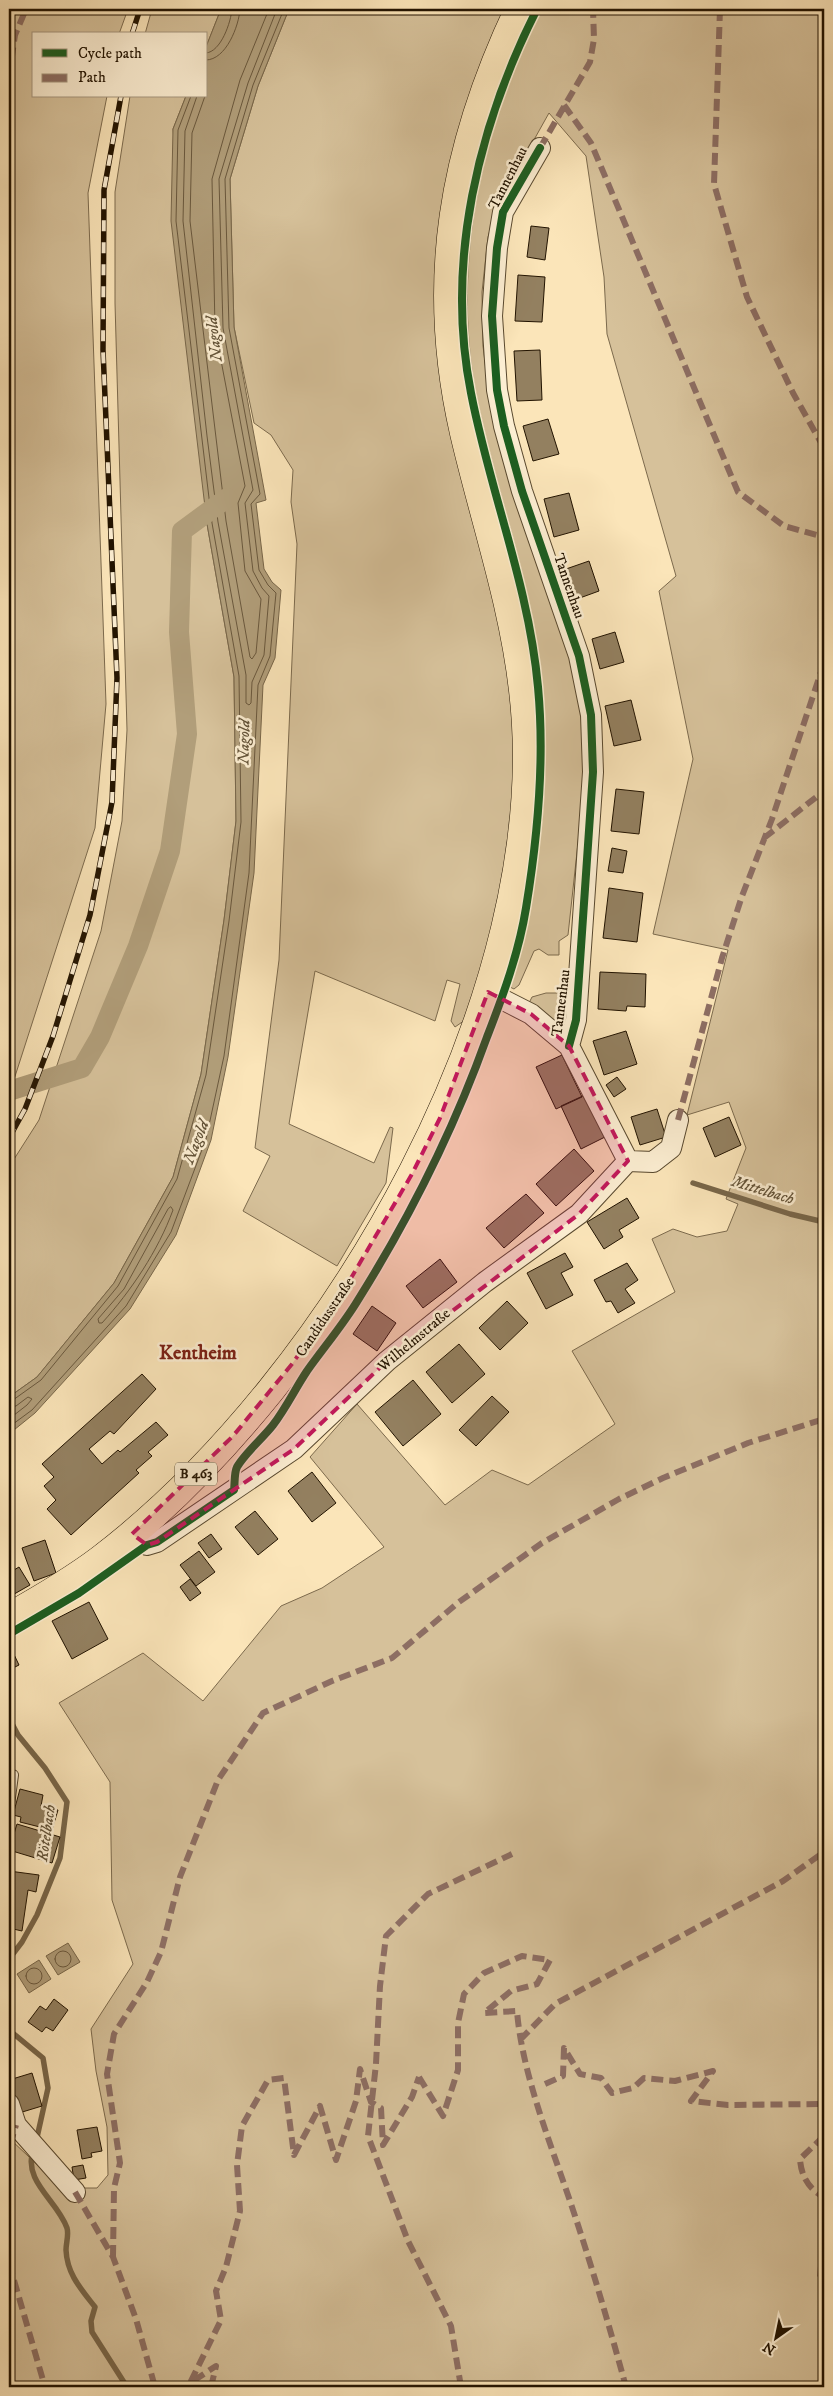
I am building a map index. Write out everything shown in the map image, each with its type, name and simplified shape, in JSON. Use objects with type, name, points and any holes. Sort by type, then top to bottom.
[{"type":"main road","name":"Candidusstraße","points":[[9,1618],[69,1582],[132,1534],[187,1484],[233,1436],[292,1364],[344,1290],[381,1230],[440,1118],[466,1054],[488,992],[518,862],[525,804],[524,692],[513,624],[464,433],[452,372],[446,308],[448,257],[465,151],[477,108],[519,9]]},
{"type":"street","name":"Tannenhau","points":[[540,148],[503,212],[492,316],[497,390],[504,426],[522,491],[579,656],[591,715],[592,781],[576,1020],[569,1046]]},
{"type":"street","name":"Tannenhau","points":[[488,992],[531,1014],[569,1046],[628,1161]]},
{"type":"street","points":[[628,1161],[653,1162],[671,1148],[678,1120]]},
{"type":"street","name":"Wilhelmstraße","points":[[132,1534],[147,1544],[157,1542],[294,1449],[387,1361],[485,1282],[578,1214],[628,1161]]},
{"type":"street","points":[[9,2104],[16,2125],[75,2192]]},
{"type":"lane","points":[[9,1774],[12,1775],[9,1805]]},
{"type":"highlighted area","points":[[488,992],[531,1014],[569,1046],[628,1161],[579,1214],[387,1361],[294,1449],[157,1542],[147,1545],[132,1534],[233,1436],[292,1364],[344,1290],[412,1174],[440,1118]]},
{"type":"shaded area","points":[[9,9],[128,9],[120,32],[32,32],[32,98],[107,98],[88,193],[106,704],[95,828],[9,1095]]},
{"type":"shaded area","points":[[152,9],[221,9],[208,42],[208,32],[146,32]]},
{"type":"shaded area","points":[[289,9],[508,9],[438,253],[480,529],[513,692],[516,768],[503,893],[468,1018],[455,1027],[451,1021],[460,984],[447,980],[435,1021],[315,971],[289,1124],[374,1163],[390,1127],[393,1128],[386,1183],[337,1266],[243,1211],[270,1156],[255,1148],[279,960],[297,544],[291,502],[293,470],[271,435],[254,423],[234,327],[230,179],[258,86]]},
{"type":"shaded area","points":[[541,9],[824,9],[824,2387],[9,2387],[9,2138],[67,2193],[80,2188],[97,2188],[108,2175],[107,2127],[96,2071],[91,2029],[133,1964],[112,1900],[110,1782],[59,1703],[143,1653],[203,1701],[281,1606],[322,1588],[384,1547],[310,1457],[357,1404],[445,1505],[492,1470],[528,1485],[615,1424],[572,1351],[675,1292],[652,1239],[673,1229],[697,1237],[727,1231],[738,1204],[726,1199],[746,1148],[729,1102],[687,1115],[728,950],[653,934],[693,759],[659,591],[676,576],[607,334],[604,277],[586,156],[549,113],[498,204],[488,237],[482,292],[483,346],[489,395],[575,674],[585,725],[586,769],[568,935],[559,941],[559,955],[548,955],[539,949],[534,951],[519,985],[514,989],[510,987],[528,912],[540,837],[545,761],[545,723],[538,649],[531,614],[479,409],[471,358],[467,306],[469,255],[476,204],[486,154],[501,104],[519,56]]},
{"type":"shaded area","points":[[130,98],[185,98],[173,129],[207,524],[234,677],[236,821],[224,920],[201,1074],[173,1177],[114,1283],[37,1377],[9,1397],[9,1167],[39,1120],[101,931],[122,821],[127,730],[115,303],[115,192]]},
{"type":"shaded area","points":[[546,993],[566,993],[569,999],[567,1023],[558,1026],[529,1003],[532,997]]},
{"type":"water","name":"Nagold","points":[[221,9],[289,9],[258,86],[230,179],[234,327],[266,500],[256,503],[264,569],[272,582],[281,590],[275,658],[263,685],[254,873],[228,1057],[211,1140],[176,1235],[130,1309],[35,1413],[9,1434],[9,1397],[37,1377],[114,1283],[173,1177],[201,1074],[224,920],[236,821],[234,677],[207,524],[171,221],[173,129],[185,98],[208,98],[208,42]]},
{"type":"water","points":[[68,1943],[80,1962],[58,1975],[46,1956]]},
{"type":"water","points":[[39,1960],[51,1979],[29,1993],[17,1974]]},
{"type":"building","points":[[531,226],[549,228],[545,260],[527,257]]},
{"type":"building","points":[[518,275],[545,277],[542,322],[515,321]]},
{"type":"building","points":[[540,350],[542,400],[517,401],[514,351]]},
{"type":"building","points":[[548,419],[559,454],[533,461],[523,426]]},
{"type":"building","points":[[569,493],[579,530],[554,537],[544,499]]},
{"type":"building","points":[[589,561],[599,591],[577,599],[566,569]]},
{"type":"building","points":[[615,632],[624,662],[600,669],[592,639]]},
{"type":"building","points":[[631,700],[641,740],[614,746],[605,706]]},
{"type":"building","points":[[616,789],[644,792],[639,834],[611,831]]},
{"type":"building","points":[[612,848],[627,851],[623,873],[608,871]]},
{"type":"building","points":[[609,888],[643,893],[637,942],[603,938]]},
{"type":"building","points":[[600,972],[646,974],[645,1007],[627,1006],[626,1011],[598,1009]]},
{"type":"building","points":[[626,1031],[637,1064],[604,1075],[593,1041]]},
{"type":"building","points":[[562,1055],[582,1097],[556,1109],[536,1067]]},
{"type":"building","points":[[617,1077],[626,1089],[614,1097],[606,1085]]},
{"type":"building","points":[[587,1094],[607,1136],[581,1149],[561,1106]]},
{"type":"building","points":[[657,1109],[666,1137],[640,1145],[631,1117]]},
{"type":"building","points":[[729,1117],[741,1145],[715,1157],[703,1128]]},
{"type":"building","points":[[574,1149],[594,1171],[556,1206],[536,1184]]},
{"type":"building","points":[[526,1194],[544,1213],[504,1248],[486,1228]]},
{"type":"building","points":[[627,1198],[639,1218],[619,1230],[623,1237],[604,1249],[587,1222]]},
{"type":"building","points":[[565,1253],[573,1267],[561,1273],[573,1295],[546,1309],[527,1273]]},
{"type":"building","points":[[440,1259],[457,1282],[423,1308],[406,1286]]},
{"type":"building","points":[[627,1263],[638,1280],[625,1289],[635,1303],[618,1313],[611,1301],[606,1302],[594,1280]]},
{"type":"building","points":[[507,1301],[528,1323],[500,1350],[479,1328]]},
{"type":"building","points":[[372,1306],[396,1323],[377,1351],[353,1334]]},
{"type":"building","points":[[459,1344],[485,1374],[452,1403],[426,1372]]},
{"type":"building","points":[[142,1374],[156,1389],[114,1434],[110,1431],[89,1449],[102,1464],[118,1450],[120,1452],[156,1422],[168,1435],[148,1452],[152,1456],[136,1470],[139,1473],[71,1535],[47,1509],[56,1500],[44,1486],[54,1477],[42,1464]]},
{"type":"building","points":[[413,1380],[441,1414],[403,1446],[375,1412]]},
{"type":"building","points":[[492,1396],[509,1412],[476,1446],[459,1430]]},
{"type":"building","points":[[312,1472],[336,1503],[312,1522],[288,1491]]},
{"type":"building","points":[[255,1511],[278,1539],[258,1555],[235,1527]]},
{"type":"building","points":[[211,1534],[222,1549],[209,1558],[198,1543]]},
{"type":"building","points":[[45,1540],[56,1573],[34,1581],[22,1548]]},
{"type":"building","points":[[199,1551],[215,1572],[196,1586],[180,1565]]},
{"type":"building","points":[[19,1567],[30,1585],[9,1597],[9,1573]]},
{"type":"building","points":[[190,1579],[201,1593],[190,1601],[180,1587]]},
{"type":"building","points":[[89,1602],[108,1639],[72,1659],[52,1621]]},
{"type":"building","points":[[9,1644],[19,1665],[9,1670]]},
{"type":"building","points":[[20,1789],[43,1795],[41,1806],[58,1810],[52,1830],[20,1822],[21,1817],[13,1815]]},
{"type":"building","points":[[17,1824],[60,1837],[52,1863],[9,1850]]},
{"type":"building","points":[[9,1871],[39,1875],[36,1892],[28,1890],[22,1931],[9,1928]]},
{"type":"building","points":[[54,1999],[68,2010],[53,2031],[46,2027],[42,2032],[28,2022],[40,2006],[46,2010]]},
{"type":"building","points":[[32,2073],[42,2106],[19,2113],[9,2080]]},
{"type":"building","points":[[97,2127],[102,2151],[91,2153],[92,2157],[82,2159],[77,2130]]},
{"type":"building","points":[[83,2165],[86,2178],[74,2180],[72,2167]]},
{"type":"waterway","points":[[9,1091],[82,1068],[100,1037],[138,946],[170,851],[187,734],[179,632],[182,531],[227,498]]},
{"type":"waterway","name":"Mittelbach","points":[[693,1183],[790,1214],[824,1222]]},
{"type":"waterway","name":"Rötelbach","points":[[9,1718],[18,1735],[45,1768],[67,1802],[60,1858],[37,1915],[22,1942],[9,1959]]},
{"type":"waterway","name":"Rötelbach","points":[[9,2030],[43,2058],[48,2088],[36,2142]]},
{"type":"waterway","name":"Rötelbach","points":[[33,2150],[31,2161],[33,2172],[42,2190],[56,2208],[67,2228],[66,2250],[72,2274],[95,2307],[91,2321],[92,2332],[127,2387]]},
{"type":"railway","points":[[133,32],[140,9]]},
{"type":"railway","points":[[9,1138],[25,1109],[53,1036],[90,915],[112,802],[117,678],[103,350],[104,190],[121,98]]},
{"type":"marked path","points":[[9,77],[15,35],[26,9]]},
{"type":"marked path","points":[[540,148],[590,62],[594,39],[593,9]]},
{"type":"marked path","points":[[720,9],[714,184],[747,297],[793,393],[824,448]]},
{"type":"marked path","points":[[564,105],[591,143],[738,492],[784,526],[824,537]]},
{"type":"marked path","points":[[678,1120],[722,958],[742,896],[772,819],[824,663]]},
{"type":"marked path","points":[[764,838],[824,791]]},
{"type":"marked path","points":[[113,2257],[114,2188],[120,2163],[107,2074],[114,2034],[147,1982],[161,1952],[180,1877],[218,1780],[263,1713],[332,1681],[392,1658],[459,1602],[542,1543],[619,1499],[663,1478],[748,1443],[824,1419]]},
{"type":"marked path","points":[[520,2040],[555,2004],[783,1881],[824,1852]]},
{"type":"marked path","points":[[461,2387],[451,2326],[408,2241],[368,2136],[376,2064],[380,1986],[386,1936],[428,1894],[512,1854]]},
{"type":"marked path","points":[[419,2077],[443,2116],[458,2070],[458,2023],[464,1994],[484,1973],[522,1956],[550,1960],[537,1984],[511,1991],[484,2013],[517,2011],[520,2035],[531,2083],[585,2248],[626,2387]]},
{"type":"marked path","points":[[545,2084],[563,2076],[564,2048],[580,2074],[601,2078],[612,2093],[633,2088],[644,2078],[675,2081],[713,2071],[691,2101],[728,2105],[824,2104]]},
{"type":"marked path","points":[[211,2387],[216,2366],[190,2383],[221,2320],[216,2291],[226,2267],[240,2211],[237,2165],[242,2126],[268,2080],[284,2078],[294,2155],[320,2106],[336,2160],[356,2101],[360,2069],[371,2102],[381,2108],[383,2145],[412,2097],[419,2077]]},
{"type":"marked path","points":[[9,2253],[12,2195],[10,2145],[16,2125]]},
{"type":"marked path","points":[[824,2136],[800,2159],[806,2181],[818,2194],[824,2197]]},
{"type":"marked path","points":[[75,2192],[113,2257],[136,2319],[155,2387]]},
{"type":"marked path","points":[[824,2229],[820,2279],[824,2289]]},
{"type":"marked path","points":[[9,2263],[45,2387]]},
{"type":"cycle path","points":[[9,1634],[79,1593],[147,1545],[157,1542],[234,1490],[237,1467],[273,1425],[307,1371],[340,1327],[377,1269],[413,1205],[460,1105],[510,974],[523,924],[534,853],[539,798],[540,715],[533,649],[526,612],[471,393],[464,344],[462,294],[465,245],[472,196],[483,147],[498,100],[516,54],[537,9]]},
{"type":"cycle path","points":[[540,148],[503,212],[497,248],[492,316],[497,390],[504,426],[522,491],[579,656],[591,715],[593,772],[576,1020],[569,1046]]},
{"type":"district","name":"Kentheim","points":[[198,1353]]}]
